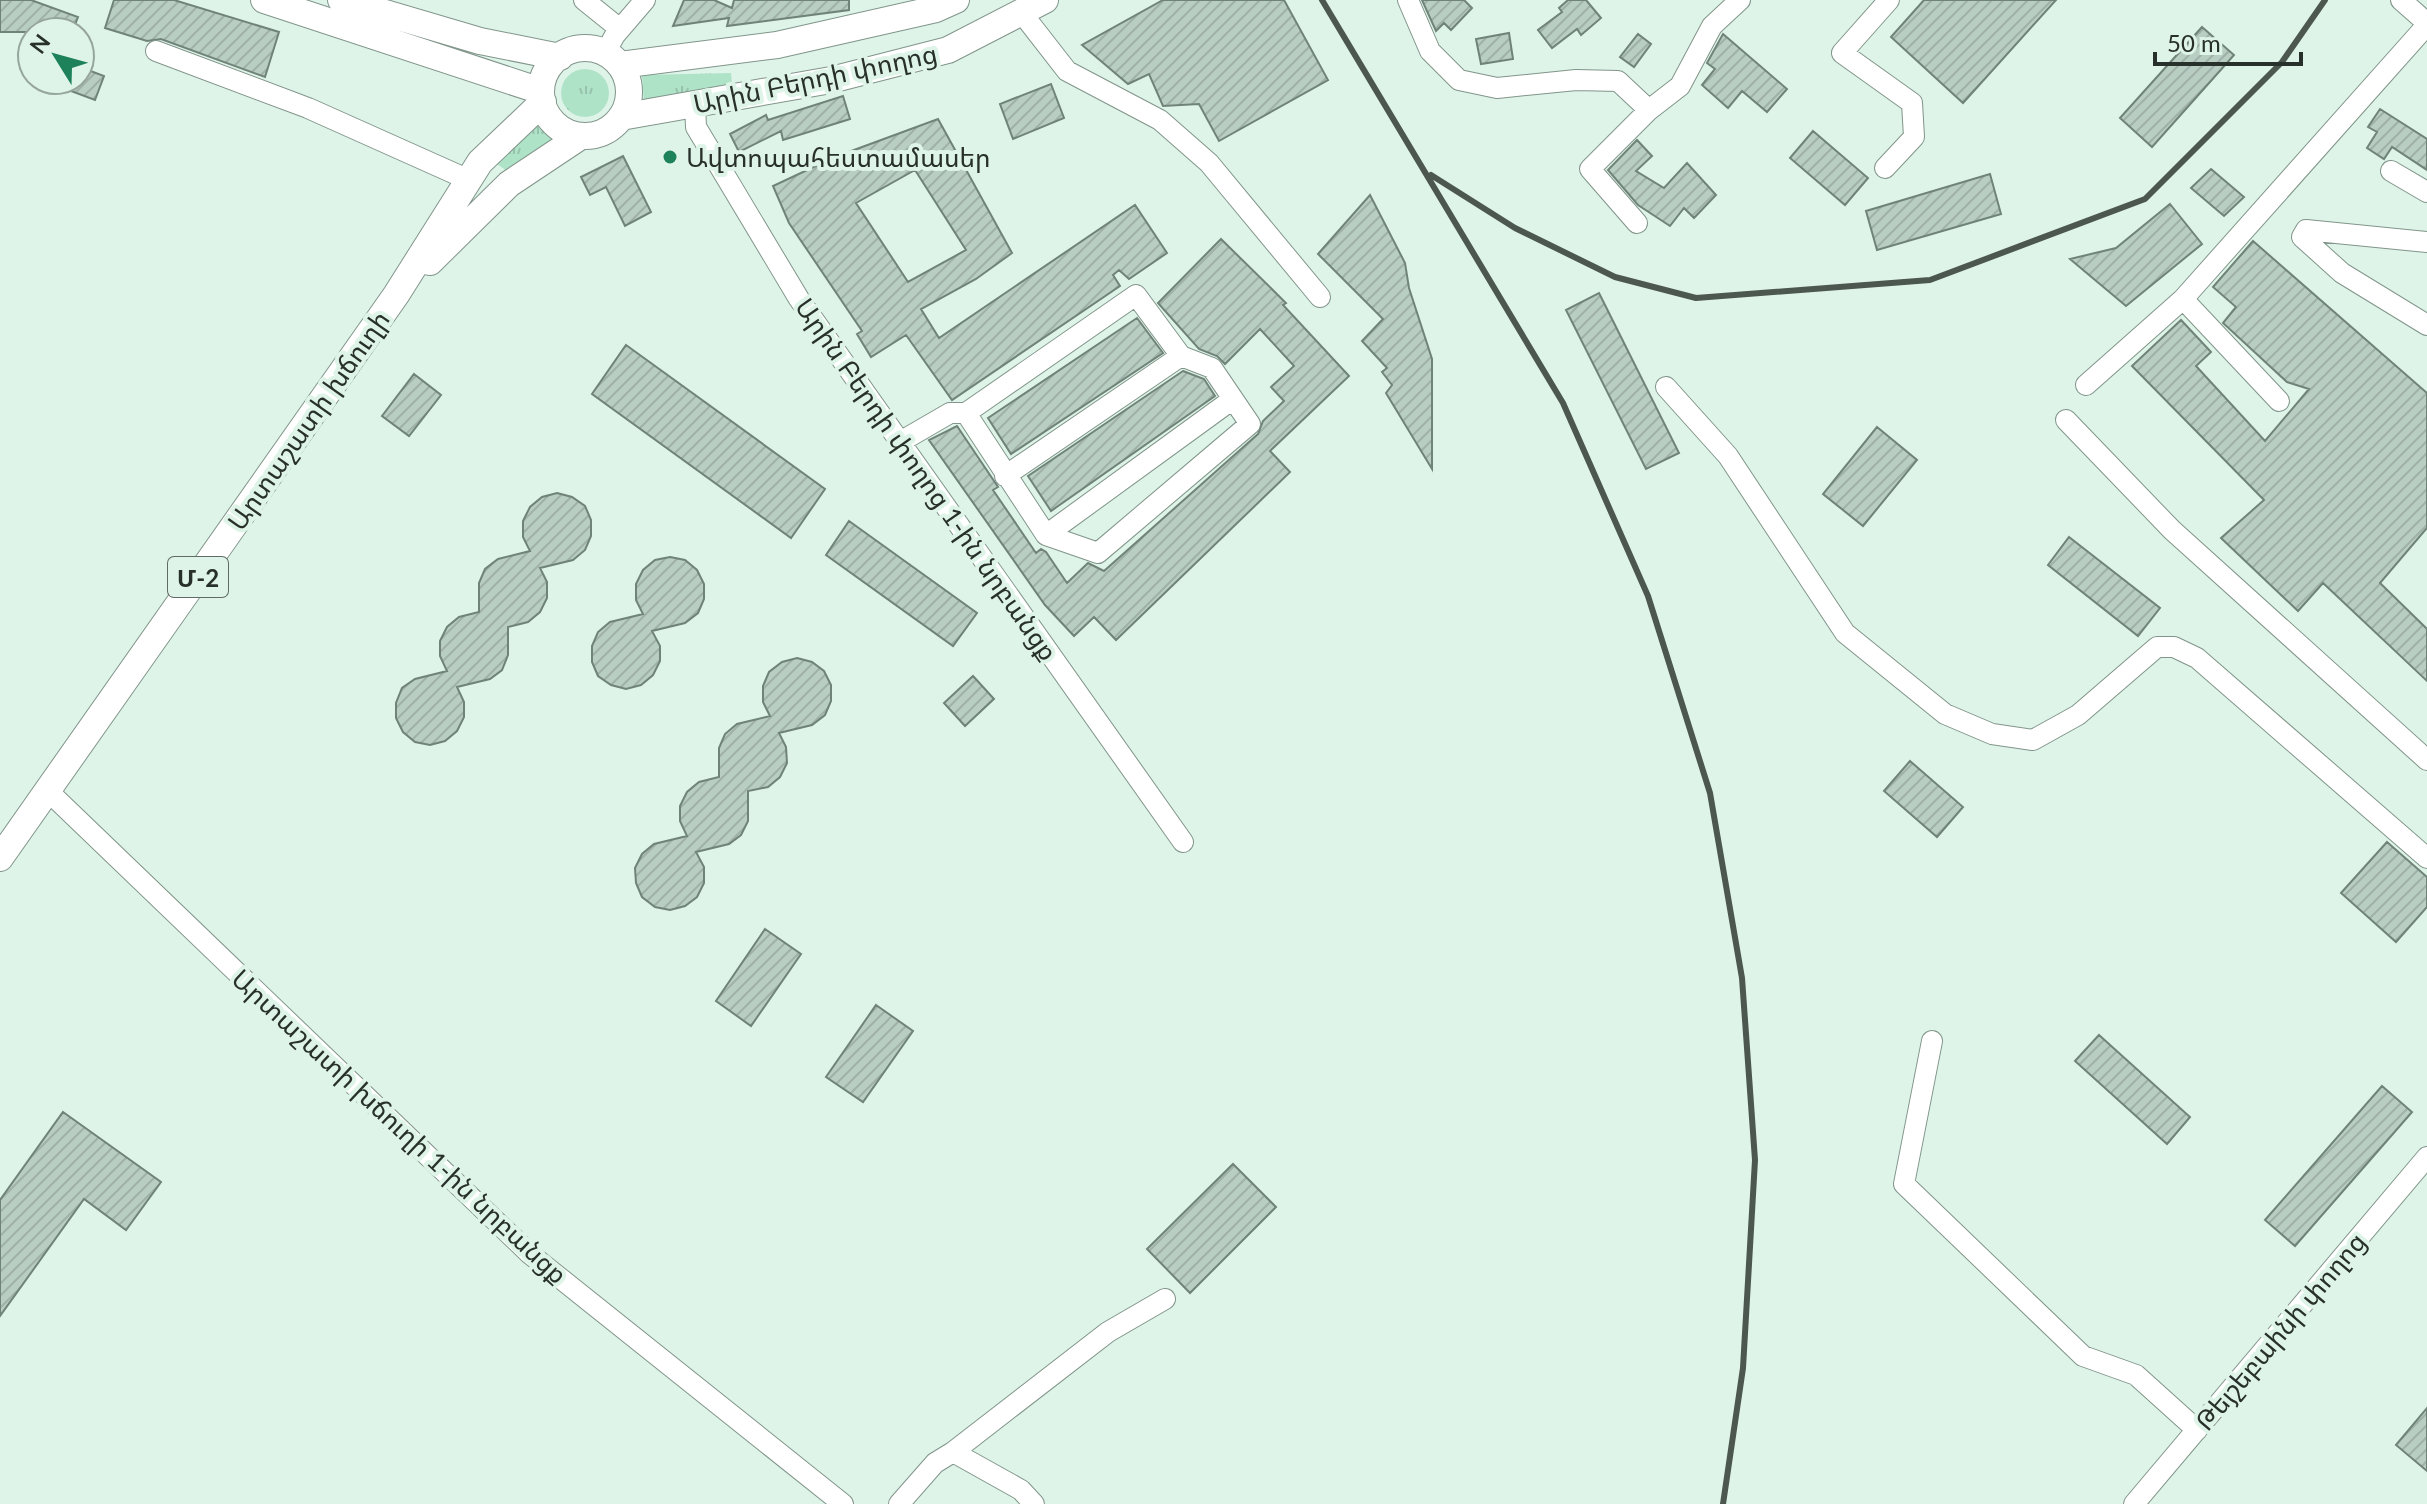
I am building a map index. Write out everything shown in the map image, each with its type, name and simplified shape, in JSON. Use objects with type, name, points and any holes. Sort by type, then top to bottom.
[{"type":"main road","points":[[264,0],[542,97],[557,125],[581,136]]},
{"type":"main road","points":[[342,0],[480,41],[560,57],[584,48],[612,59],[629,88],[621,117]]},
{"type":"main road","name":"Արին Բերդի փողոց","points":[[612,59],[777,45],[941,3]]},
{"type":"main road","name":"Արին Բերդի փողոց","points":[[621,117],[831,80],[948,50],[1033,6]]},
{"type":"main road","name":"Մ-2","points":[[542,97],[547,72],[560,57]]},
{"type":"main road","name":"Արտաշատի խճուղի","points":[[0,858],[396,295],[480,162],[542,97]]},
{"type":"main road","name":"Մ-2","points":[[581,136],[603,132],[621,117]]},
{"type":"main road","name":"Արտաշատի խճուղի","points":[[396,295],[509,184],[581,136]]},
{"type":"street","points":[[584,0],[620,29]]},
{"type":"street","points":[[612,59],[620,29],[645,0]]},
{"type":"street","points":[[1408,0],[1430,51],[1459,80],[1497,88],[1576,80],[1618,81],[1649,110]]},
{"type":"street","points":[[1637,223],[1590,169],[1649,110],[1680,86],[1712,26],[1740,0]]},
{"type":"street","points":[[1885,168],[1914,137],[1912,103],[1842,53],[1889,0]]},
{"type":"street","points":[[2086,385],[2183,299],[2427,24],[2401,0]]},
{"type":"street","points":[[1033,6],[1067,71],[1160,120],[1209,163],[1320,297]]},
{"type":"street","points":[[156,51],[308,108],[469,180]]},
{"type":"street","name":"Արին Բերդի փողոց 1-ին նրբանցք","points":[[695,104],[696,127],[799,299],[1183,842]]},
{"type":"street","points":[[2391,171],[2427,192]]},
{"type":"street","points":[[2427,242],[2306,230],[2302,237],[2342,273],[2427,325]]},
{"type":"street","points":[[900,442],[950,413],[966,413],[1136,295],[1181,356],[1212,368],[1250,424],[1098,553],[1046,535],[966,413]]},
{"type":"street","points":[[2183,299],[2279,401]]},
{"type":"street","points":[[1005,476],[1181,356]]},
{"type":"street","points":[[1666,387],[1728,456],[1845,633],[1945,714],[1992,734],[2033,740],[2078,715],[2157,647],[2174,647],[2197,658],[2427,858]]},
{"type":"street","points":[[1046,535],[1233,399]]},
{"type":"street","points":[[2066,420],[2172,530],[2427,760]]},
{"type":"street","name":"Արտաշատի խճուղի 1-ին նրբանցք","points":[[48,791],[530,1254],[843,1504]]},
{"type":"street","points":[[1932,1041],[1904,1184],[2083,1356],[2136,1375],[2197,1430]]},
{"type":"street","name":"Թեյշեբաինի փողոց","points":[[2134,1504],[2427,1157]]},
{"type":"street","points":[[899,1504],[935,1463],[1108,1332],[1165,1299]]},
{"type":"street","points":[[953,1452],[1021,1490],[1034,1504]]},
{"type":"green space","points":[[585,69],[602,76],[609,93],[602,110],[585,117],[568,110],[561,93],[568,76]]},
{"type":"green space","points":[[731,73],[732,83],[644,103],[642,75]]},
{"type":"green space","points":[[533,122],[554,141],[510,173],[494,162]]},
{"type":"building","points":[[0,0],[31,0],[75,16],[16,16],[16,32],[0,32]]},
{"type":"building","points":[[114,0],[174,0],[279,32],[265,77],[161,39],[147,41],[105,28]]},
{"type":"building","points":[[684,0],[714,0],[732,8],[734,0],[849,0],[849,10],[727,26],[729,18],[673,26]]},
{"type":"building","points":[[1163,0],[1284,0],[1328,80],[1219,141],[1199,104],[1163,106],[1149,74],[1128,84],[1082,45]]},
{"type":"building","points":[[1422,0],[1464,0],[1472,8],[1451,30],[1444,23],[1436,31]]},
{"type":"building","points":[[1568,0],[1586,0],[1601,18],[1581,35],[1577,29],[1552,48],[1538,30],[1562,12],[1559,8]]},
{"type":"building","points":[[1924,0],[2056,0],[1963,103],[1891,37]]},
{"type":"building","points":[[2202,27],[2234,55],[2152,147],[2120,118]]},
{"type":"building","points":[[1509,33],[1513,59],[1481,64],[1476,39]]},
{"type":"building","points":[[1638,34],[1651,44],[1634,67],[1620,57]]},
{"type":"building","points":[[1723,34],[1787,89],[1767,112],[1742,91],[1728,108],[1702,85],[1715,69],[1707,63]]},
{"type":"building","points":[[96,73],[104,76],[95,100],[84,96],[96,96]]},
{"type":"building","points":[[1051,84],[1064,118],[1013,139],[1000,104]]},
{"type":"building","points":[[843,96],[850,119],[783,140],[781,131],[739,152],[730,134],[766,115],[768,120]]},
{"type":"building","points":[[2380,109],[2427,139],[2427,170],[2392,147],[2384,159],[2367,148],[2377,132],[2368,127]]},
{"type":"building","points":[[938,119],[1012,253],[976,279],[921,309],[939,338],[1135,205],[1167,253],[1129,279],[1119,270],[1113,275],[1120,286],[952,400],[906,335],[871,357],[857,334],[862,331],[789,223],[773,186],[835,157]],"holes":[[[915,170],[966,250],[908,282],[856,203]]]},
{"type":"building","points":[[1813,131],[1868,178],[1845,205],[1790,158]]},
{"type":"building","points":[[1637,140],[1652,156],[1636,171],[1664,188],[1687,163],[1716,195],[1694,218],[1684,208],[1670,226],[1638,205],[1608,170]]},
{"type":"building","points":[[623,156],[651,212],[625,226],[606,187],[590,195],[581,177]]},
{"type":"building","points":[[2211,169],[2244,197],[2224,216],[2191,188]]},
{"type":"building","points":[[1990,174],[2001,214],[1877,250],[1866,211]]},
{"type":"building","points":[[1370,195],[1405,263],[1409,288],[1432,359],[1432,469],[1386,393],[1392,385],[1382,372],[1387,368],[1362,341],[1383,319],[1318,254]]},
{"type":"building","points":[[2170,204],[2202,244],[2126,306],[2070,259],[2116,248]]},
{"type":"building","points":[[1221,239],[1286,303],[1283,305],[1349,376],[1270,451],[1290,472],[1116,640],[1094,617],[1074,636],[1045,605],[929,440],[957,426],[998,487],[993,490],[1036,553],[1041,549],[1046,552],[1067,583],[1088,563],[1104,571],[1258,434],[1263,421],[1284,401],[1271,387],[1294,366],[1260,329],[1225,364],[1217,356],[1199,349],[1158,303]]},
{"type":"building","points":[[2253,241],[2427,393],[2427,528],[2380,583],[2427,629],[2427,681],[2323,583],[2298,611],[2221,538],[2264,500],[2132,366],[2181,320],[2211,352],[2196,366],[2265,441],[2309,389],[2287,382],[2223,323],[2236,307],[2213,287]]},
{"type":"building","points":[[1599,293],[1679,453],[1646,469],[1566,310]]},
{"type":"building","points":[[1137,318],[1163,353],[1011,454],[988,418]]},
{"type":"building","points":[[626,345],[825,489],[791,538],[592,394]]},
{"type":"building","points":[[1183,371],[1204,379],[1215,396],[1051,511],[1028,476]]},
{"type":"building","points":[[414,374],[441,395],[409,436],[382,416]]},
{"type":"building","points":[[1877,427],[1917,460],[1863,526],[1823,494]]},
{"type":"building","points":[[557,493],[572,497],[585,506],[591,520],[591,536],[585,550],[573,560],[540,568],[547,582],[547,598],[540,612],[528,622],[508,627],[508,655],[502,670],[490,679],[457,687],[464,702],[464,717],[457,731],[445,741],[430,745],[415,742],[403,732],[396,718],[396,703],[402,688],[415,679],[447,671],[440,656],[440,641],[447,627],[459,617],[479,612],[479,583],[485,569],[498,559],[530,551],[523,537],[523,521],[530,507],[542,497]]},
{"type":"building","points":[[849,521],[977,613],[953,646],[826,555]]},
{"type":"building","points":[[2069,537],[2160,608],[2138,636],[2048,565]]},
{"type":"building","points":[[670,557],[685,560],[697,570],[704,584],[704,599],[698,613],[685,623],[652,631],[660,646],[660,661],[653,675],[641,685],[626,689],[611,685],[598,676],[592,662],[592,646],[598,632],[610,622],[643,614],[636,600],[636,584],[643,570],[655,560]]},
{"type":"building","points":[[797,658],[812,662],[824,671],[831,685],[831,701],[825,715],[812,725],[779,733],[786,747],[787,763],[780,777],[768,787],[748,791],[748,821],[741,835],[729,844],[696,852],[704,867],[704,883],[697,897],[685,906],[670,910],[655,907],[642,897],[636,883],[635,868],[642,854],[654,844],[687,836],[680,821],[680,806],[687,792],[699,782],[719,777],[719,748],[725,734],[737,724],[770,716],[763,702],[763,686],[769,672],[782,662]]},
{"type":"building","points":[[973,676],[994,699],[965,726],[944,703]]},
{"type":"building","points":[[1910,761],[1963,807],[1937,837],[1884,791]]},
{"type":"building","points":[[2387,842],[2427,877],[2427,907],[2396,942],[2341,893]]},
{"type":"building","points":[[765,929],[801,954],[751,1026],[716,1001]]},
{"type":"building","points":[[876,1005],[913,1031],[863,1102],[826,1077]]},
{"type":"building","points":[[2099,1035],[2190,1117],[2167,1144],[2075,1061]]},
{"type":"building","points":[[2382,1086],[2412,1112],[2295,1246],[2265,1220]]},
{"type":"building","points":[[63,1112],[161,1182],[126,1230],[84,1199],[0,1316],[0,1200]]},
{"type":"building","points":[[1233,1164],[1276,1207],[1190,1293],[1147,1249]]},
{"type":"building","points":[[2427,1408],[2427,1471],[2396,1445]]},
{"type":"railway","points":[[1322,0],[1563,403],[1648,596],[1710,793],[1742,978],[1755,1160],[1743,1368],[1723,1504]]},
{"type":"railway","points":[[1431,175],[1515,228],[1615,277],[1696,298],[1930,280],[2145,199],[2282,62],[2325,0]]},
{"type":"place","name":"Ավտոպահեստամասեր","points":[[670,157]]}]
